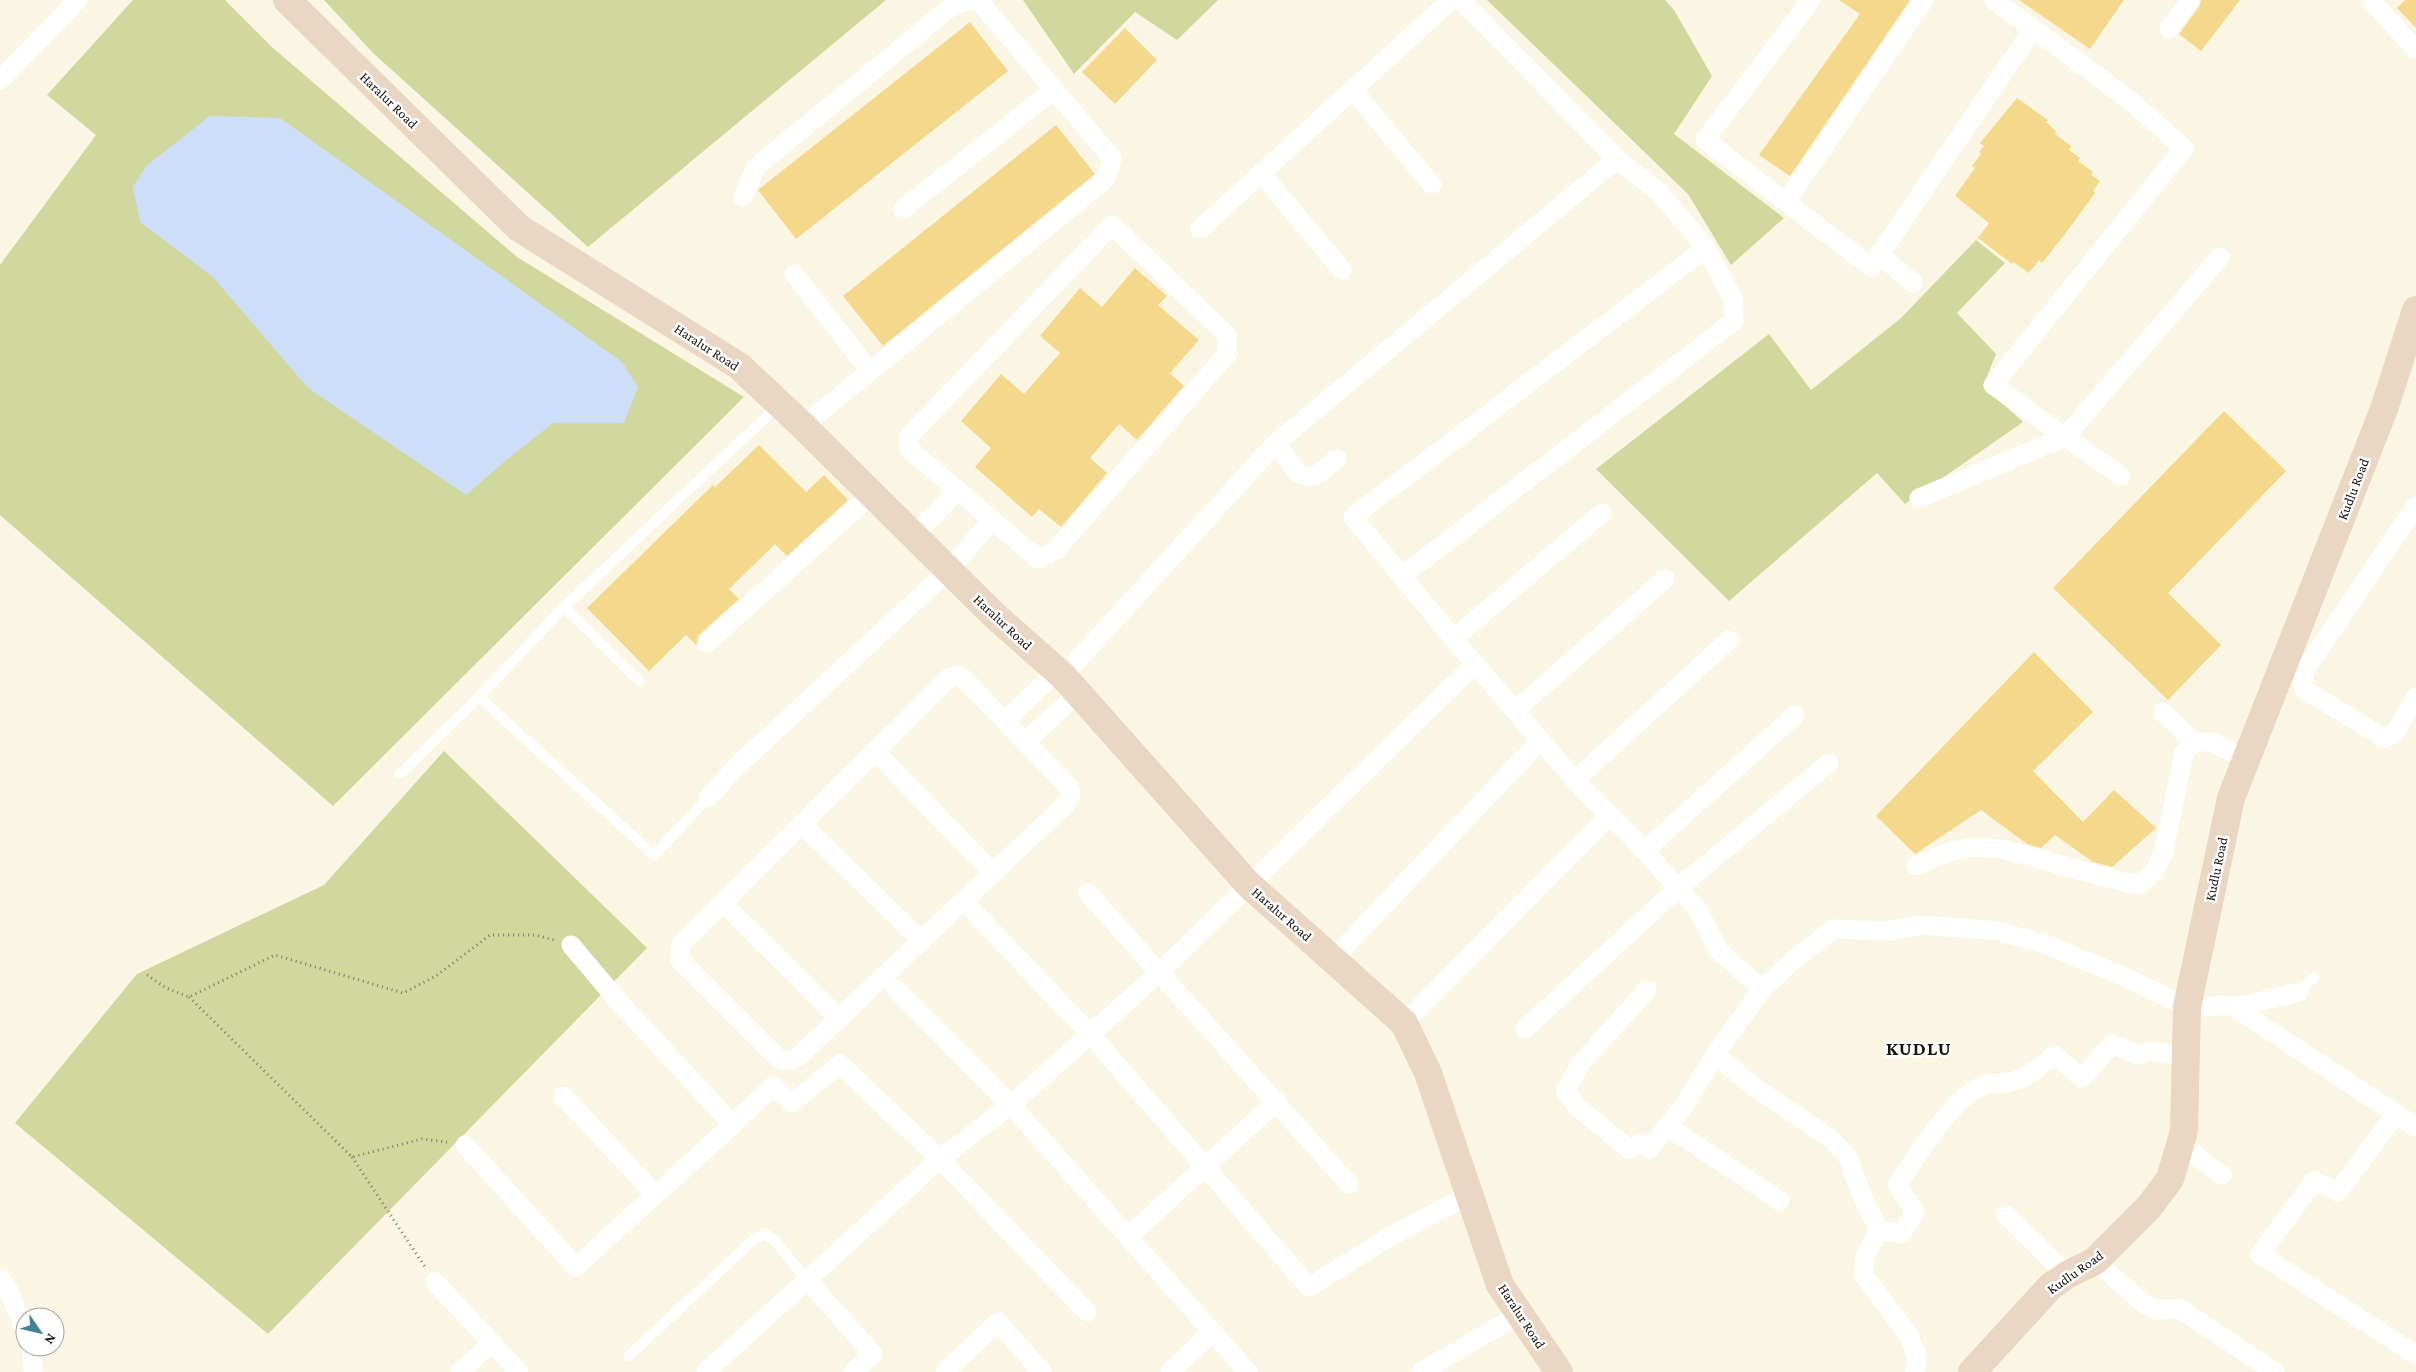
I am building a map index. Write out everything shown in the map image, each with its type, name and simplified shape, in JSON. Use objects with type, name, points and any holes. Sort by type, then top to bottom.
[{"type":"street","points":[[0,80],[78,0]]},
{"type":"street","name":"Haralur Road","points":[[287,0],[519,228],[739,366],[803,426],[995,616],[1066,680],[1248,884],[1404,1023],[1428,1073],[1500,1285],[1559,1372]]},
{"type":"street","points":[[743,197],[756,167],[952,6],[971,0]]},
{"type":"street","points":[[803,426],[1106,179],[1112,158],[978,0]]},
{"type":"street","points":[[1200,230],[1451,0]]},
{"type":"street","points":[[1402,576],[1734,321],[1733,299],[1706,248],[1660,193],[1617,159],[1461,0]]},
{"type":"street","points":[[1811,0],[1705,140],[1871,267],[2033,29]]},
{"type":"street","points":[[1786,202],[1924,0]]},
{"type":"street","points":[[1994,0],[2127,98],[2184,148],[1993,385],[2121,476]]},
{"type":"street","points":[[2169,29],[2190,0]]},
{"type":"street","points":[[2371,0],[2416,50]]},
{"type":"street","points":[[903,209],[1054,90]]},
{"type":"street","points":[[1353,90],[1432,185]]},
{"type":"street","points":[[1025,742],[1066,680],[1276,443],[1617,159]]},
{"type":"street","points":[[1261,173],[1342,270]]},
{"type":"street","points":[[1112,225],[1227,336],[1227,354],[1055,551],[1038,559],[958,490],[909,449],[909,436],[1112,225]]},
{"type":"street","points":[[1706,248],[1353,517],[1453,639],[1575,780],[1644,850],[1677,889],[1698,910],[1719,951],[1762,989]]},
{"type":"street","points":[[1880,254],[1913,283]]},
{"type":"street","points":[[1919,498],[2065,437],[2220,257]]},
{"type":"street","points":[[794,274],[870,371]]},
{"type":"street","name":"Kudlu Road","points":[[1972,1372],[2051,1286],[2067,1275],[2096,1261],[2149,1207],[2170,1179],[2184,1130],[2186,1007],[2232,798],[2246,760],[2296,665],[2416,310]]},
{"type":"street","points":[[1276,443],[1298,473],[1308,477],[1318,474],[1337,459]]},
{"type":"street","points":[[914,536],[958,490]]},
{"type":"street","points":[[707,643],[872,494]]},
{"type":"street","points":[[2416,506],[2296,665],[2305,690],[2384,738],[2395,733],[2416,697]]},
{"type":"street","points":[[1453,639],[1602,513]]},
{"type":"street","points":[[708,798],[736,767],[949,570],[992,520]]},
{"type":"street","points":[[1516,710],[1665,578]]},
{"type":"street","points":[[1575,780],[1729,640]]},
{"type":"street","points":[[706,1372],[940,1159],[1011,1106],[1160,972],[1475,664]]},
{"type":"street","points":[[958,675],[963,678],[1005,721],[1068,786],[1071,794],[1067,803],[994,874],[798,1057],[790,1061],[779,1058],[680,960],[681,944],[950,677],[958,675]]},
{"type":"street","points":[[1005,721],[1066,680]]},
{"type":"street","points":[[2163,712],[2194,742],[2212,742],[2246,760]]},
{"type":"street","points":[[1644,850],[1795,715]]},
{"type":"street","points":[[1333,958],[1541,740]]},
{"type":"street","points":[[1916,866],[1951,851],[1974,847],[2002,849],[2127,883],[2140,884],[2154,872],[2163,855],[2184,753],[2194,742]]},
{"type":"street","points":[[875,751],[994,874]]},
{"type":"street","points":[[1525,1029],[1677,889],[1829,762]]},
{"type":"street","points":[[1404,1023],[1610,815]]},
{"type":"street","points":[[802,824],[922,941]]},
{"type":"street","points":[[1088,893],[1277,1101],[1349,1184]]},
{"type":"street","points":[[723,903],[840,1019]]},
{"type":"street","points":[[974,912],[1091,1035],[1309,1287],[1391,1236],[1469,1195]]},
{"type":"street","points":[[1647,990],[1581,1062],[1566,1091],[1576,1106],[1629,1149],[1642,1143],[1649,1149],[1683,1107],[1715,1055],[1762,989],[1793,960],[1833,929],[1885,931],[1923,926],[1999,930],[2045,944],[2186,1007],[2246,1005],[2299,992]]},
{"type":"street","points":[[571,945],[620,1003],[733,1125]]},
{"type":"street","points":[[896,989],[1011,1106],[1248,1372]]},
{"type":"street","points":[[2231,1006],[2416,1127]]},
{"type":"street","points":[[1879,1230],[1901,1234],[1915,1212],[1898,1185],[1940,1123],[1970,1093],[1986,1084],[2007,1083],[2032,1074],[2054,1055],[2082,1078],[2112,1044],[2138,1055],[2151,1051],[2186,1057]]},
{"type":"street","points":[[1715,1055],[1756,1088],[1831,1139],[1848,1157],[1863,1198],[1879,1230]]},
{"type":"street","points":[[465,1145],[576,1267],[654,1193],[733,1125],[773,1086],[792,1102],[840,1064],[940,1159],[1087,1312]]},
{"type":"street","points":[[563,1096],[654,1193]]},
{"type":"street","points":[[1128,1237],[1277,1101]]},
{"type":"street","points":[[2396,1114],[2338,1192],[2314,1181],[2260,1254],[2416,1355]]},
{"type":"street","points":[[1667,1126],[1780,1201]]},
{"type":"street","points":[[2181,1144],[2222,1175]]},
{"type":"street","points":[[2006,1215],[2067,1275]]},
{"type":"street","points":[[1879,1230],[1866,1256],[1864,1275],[1910,1337],[1917,1358],[1915,1372]]},
{"type":"street","points":[[2096,1261],[2143,1303],[2157,1310],[2180,1309],[2275,1372]]},
{"type":"street","points":[[0,1278],[7,1287],[15,1307]]},
{"type":"street","points":[[807,1280],[873,1354],[854,1372]]},
{"type":"street","points":[[435,1282],[519,1372]]},
{"type":"street","points":[[1421,1372],[1520,1314]]},
{"type":"street","points":[[945,1372],[998,1322],[1042,1372]]},
{"type":"street","points":[[1170,1372],[1212,1332]]},
{"type":"street","points":[[460,1372],[492,1343]]},
{"type":"street","points":[[32,1357],[33,1372]]},
{"type":"lane","points":[[400,774],[479,697],[564,607],[780,404]]},
{"type":"lane","points":[[564,607],[639,681]]},
{"type":"lane","points":[[479,697],[654,855],[708,798]]},
{"type":"lane","points":[[2299,992],[2314,977]]},
{"type":"lane","points":[[630,1356],[754,1239],[766,1234],[776,1242],[807,1280]]},
{"type":"path","points":[[188,997],[276,955],[403,993],[436,976],[490,935],[535,935],[571,945]]},
{"type":"path","points":[[147,975],[166,988],[188,997],[352,1157],[435,1282]]},
{"type":"path","points":[[352,1157],[422,1139],[465,1145]]},
{"type":"green space","points":[[133,0],[225,0],[273,48],[517,257],[744,397],[333,806],[0,515],[0,265],[96,135],[47,95]]},
{"type":"green space","points":[[324,0],[886,0],[588,247],[373,53]]},
{"type":"green space","points":[[1023,0],[1218,0],[1177,40],[1135,12],[1074,74]]},
{"type":"green space","points":[[1487,0],[1665,0],[1674,10],[1712,76],[1674,134],[1784,218],[1731,265],[1688,194]]},
{"type":"green space","points":[[1976,240],[2005,263],[1957,313],[1996,354],[1983,386],[2023,422],[1905,504],[1877,473],[1729,601],[1596,469],[1769,334],[1811,390],[1901,318]]},
{"type":"green space","points":[[444,751],[647,948],[268,1334],[15,1123],[137,974],[324,885]]},
{"type":"water","points":[[210,116],[280,118],[622,362],[638,387],[624,423],[553,423],[466,495],[308,388],[213,277],[140,222],[133,187],[146,166]]},
{"type":"building","points":[[1839,0],[1910,0],[1790,176],[1759,155],[1860,14]]},
{"type":"building","points":[[2019,0],[2124,0],[2090,49]]},
{"type":"building","points":[[2201,0],[2240,0],[2201,51],[2179,34],[2199,7]]},
{"type":"building","points":[[2405,0],[2416,0],[2416,28],[2397,8]]},
{"type":"building","points":[[970,22],[1008,71],[796,239],[758,190]]},
{"type":"building","points":[[1125,28],[1157,60],[1115,104],[1082,72]]},
{"type":"building","points":[[2017,98],[2048,120],[2046,122],[2056,131],[2055,134],[2071,146],[2069,150],[2080,158],[2078,161],[2093,172],[2091,175],[2100,181],[2093,191],[2095,193],[2065,234],[2042,263],[2039,260],[2029,273],[2013,262],[2012,264],[1978,238],[1989,223],[1955,196],[1975,168],[1972,166],[1981,154],[1979,152],[1984,146],[1980,143]]},
{"type":"building","points":[[1056,125],[1095,174],[883,346],[843,296]]},
{"type":"building","points":[[1135,268],[1167,296],[1158,305],[1199,340],[1170,373],[1184,386],[1137,440],[1119,424],[1090,458],[1107,473],[1061,527],[1039,509],[1032,517],[975,467],[991,448],[961,421],[1001,374],[1024,394],[1060,353],[1040,336],[1080,288],[1102,307]]},
{"type":"building","points":[[2224,411],[2286,471],[2168,593],[2221,645],[2168,700],[2053,588]]},
{"type":"building","points":[[759,445],[806,492],[824,475],[848,500],[787,556],[775,544],[729,589],[739,599],[699,635],[696,645],[686,635],[649,671],[587,608],[713,485],[715,487]]},
{"type":"building","points":[[2034,652],[2093,712],[2033,771],[2083,822],[2114,790],[2156,828],[2112,867],[2093,862],[2055,835],[2041,848],[2027,844],[1981,810],[1915,854],[1876,816]]},
{"type":"district","name":"KUDLU","points":[[1919,1048]]}]
